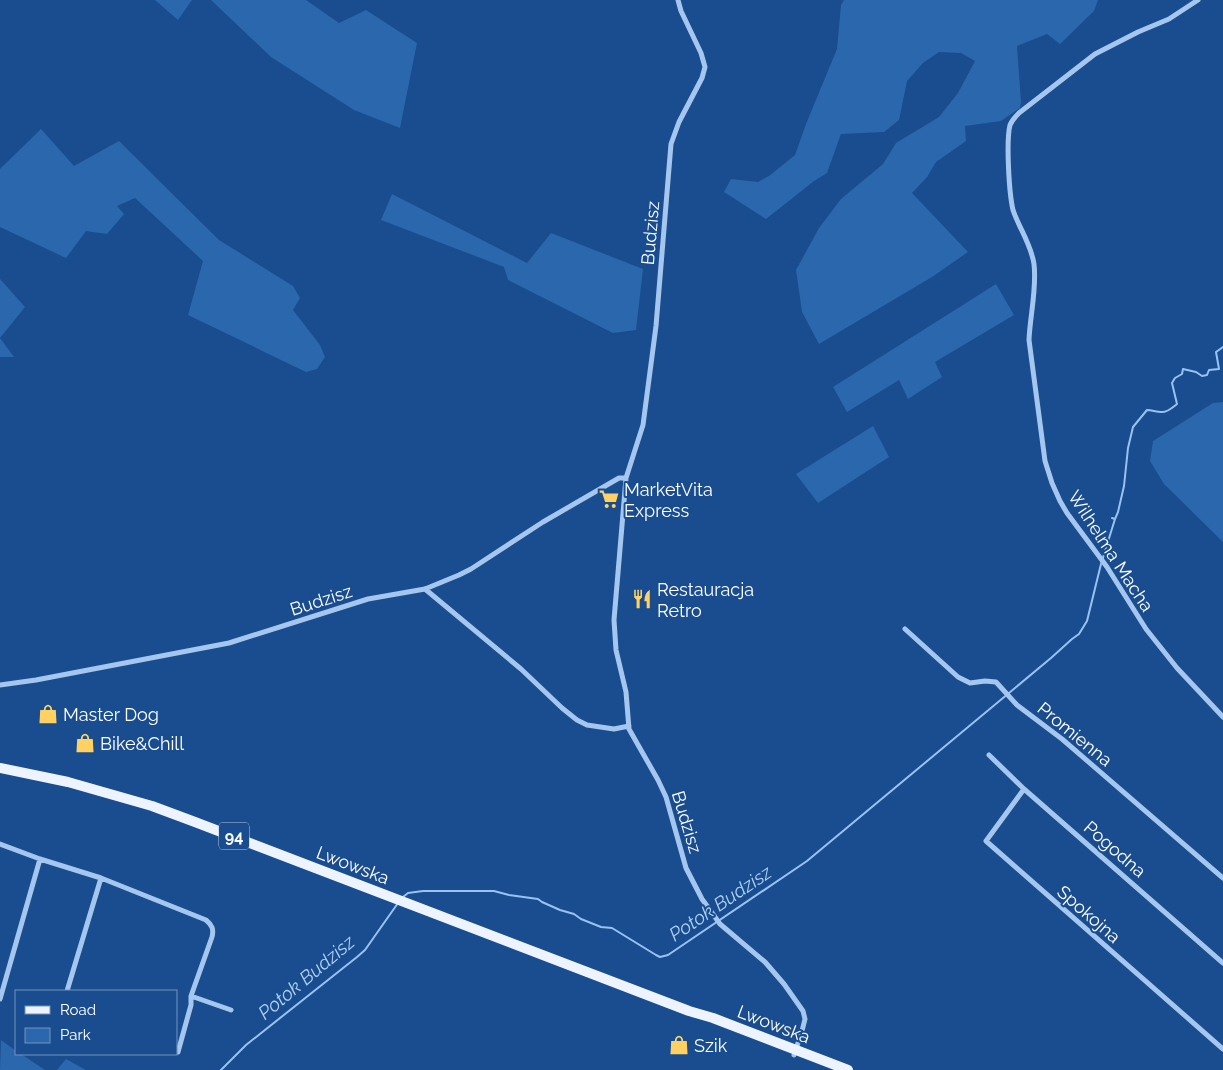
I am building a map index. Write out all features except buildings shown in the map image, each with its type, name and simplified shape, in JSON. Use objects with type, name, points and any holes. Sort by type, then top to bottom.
[{"type":"main road","name":"Lwowska","points":[[0,768],[68,782],[152,806],[689,1012],[711,1023],[848,1070]]},
{"type":"main road","name":"Lwowska","points":[[795,1053],[833,1070]]},
{"type":"street","name":"Budzisz","points":[[678,0],[681,11],[701,53],[705,67],[702,78],[679,122],[671,144],[658,314],[646,407],[640,437],[626,478],[614,626],[616,650],[626,692],[629,726],[633,737],[666,797],[682,858],[689,875],[702,899],[718,922],[765,962],[800,1006],[805,1019],[795,1053]]},
{"type":"street","name":"Wilhelma Macha","points":[[1198,0],[1169,19],[1138,32],[1095,54],[1019,113],[1012,120],[1010,127],[1009,166],[1012,202],[1031,251],[1034,268],[1029,340],[1045,461],[1052,483],[1063,507],[1102,560],[1146,630],[1191,684],[1223,716]]},
{"type":"street","name":"Budzisz","points":[[0,685],[36,680],[229,643],[368,599],[425,589],[471,569],[568,507],[619,478],[626,478]]},
{"type":"street","points":[[425,589],[521,669],[577,720],[587,724],[614,729],[629,726]]},
{"type":"street","name":"Promienna","points":[[905,629],[958,677],[975,683],[984,681],[996,682],[1025,712],[1062,739],[1223,878]]},
{"type":"street","name":"Pogodna","points":[[989,755],[1223,963]]},
{"type":"street","name":"Spokojna","points":[[1024,788],[986,841],[1223,1049]]},
{"type":"street","points":[[0,844],[101,878],[210,923],[213,928],[212,937],[191,996],[191,1005],[178,1052]]},
{"type":"street","points":[[0,999],[40,859]]},
{"type":"street","points":[[67,990],[101,878]]},
{"type":"street","points":[[191,996],[231,1010]]},
{"type":"green space","points":[[155,0],[192,0],[178,20]]},
{"type":"green space","points":[[211,0],[306,0],[339,23],[366,10],[417,43],[400,128],[354,110],[271,57]]},
{"type":"green space","points":[[844,0],[1098,0],[1094,11],[1060,44],[1047,34],[1017,46],[1020,108],[1001,121],[965,126],[966,141],[936,162],[927,177],[912,193],[968,252],[932,277],[819,344],[802,312],[796,270],[819,228],[841,199],[883,164],[896,143],[939,117],[958,93],[975,61],[961,53],[939,52],[923,63],[907,81],[899,120],[884,132],[841,134],[827,173],[766,219],[724,192],[731,179],[758,182],[769,176],[795,155],[837,49],[841,5]]},
{"type":"green space","points":[[41,129],[74,166],[119,141],[219,240],[293,286],[300,298],[293,310],[320,345],[325,357],[317,369],[306,372],[188,315],[203,261],[135,198],[117,206],[124,214],[107,234],[86,231],[66,258],[0,227],[0,169]]},
{"type":"green space","points":[[392,194],[527,263],[551,233],[643,269],[636,330],[613,333],[508,280],[504,267],[381,220]]},
{"type":"green space","points":[[0,279],[25,307],[0,338]]},
{"type":"green space","points":[[996,284],[1014,315],[935,362],[942,377],[908,399],[899,380],[847,412],[833,387]]},
{"type":"green space","points":[[0,338],[14,357],[0,357]]},
{"type":"green space","points":[[1223,402],[1223,542],[1164,484],[1150,461],[1153,441],[1213,403]]},
{"type":"green space","points":[[873,426],[889,457],[818,503],[796,474]]},
{"type":"green space","points":[[1,1040],[15,1050],[15,1055],[22,1055],[45,1070],[0,1070]]},
{"type":"green space","points":[[66,1059],[86,1070],[57,1070]]},
{"type":"waterway","points":[[1115,519],[1124,486],[1128,448],[1133,427],[1147,410],[1165,412],[1177,404],[1172,383],[1175,378],[1182,374],[1183,369],[1196,372],[1202,376],[1207,375],[1209,370],[1219,369],[1216,352],[1223,347]]},
{"type":"waterway","name":"Potok Budzisz","points":[[403,897],[408,893],[423,891],[494,891],[538,899],[601,927],[612,928],[660,957],[668,955],[807,861],[1079,634],[1087,621],[1101,564],[1115,519],[1112,518]]},
{"type":"waterway","name":"Potok Budzisz","points":[[221,1070],[246,1045],[365,950],[398,903]]},
{"type":"place","name":"MarketVita Express","points":[[609,499]]},
{"type":"place","name":"Restauracja Retro","points":[[642,599]]},
{"type":"place","name":"Master Dog","points":[[48,714]]},
{"type":"place","name":"Bike&Chill","points":[[85,743]]},
{"type":"place","name":"Szik","points":[[679,1045]]}]
